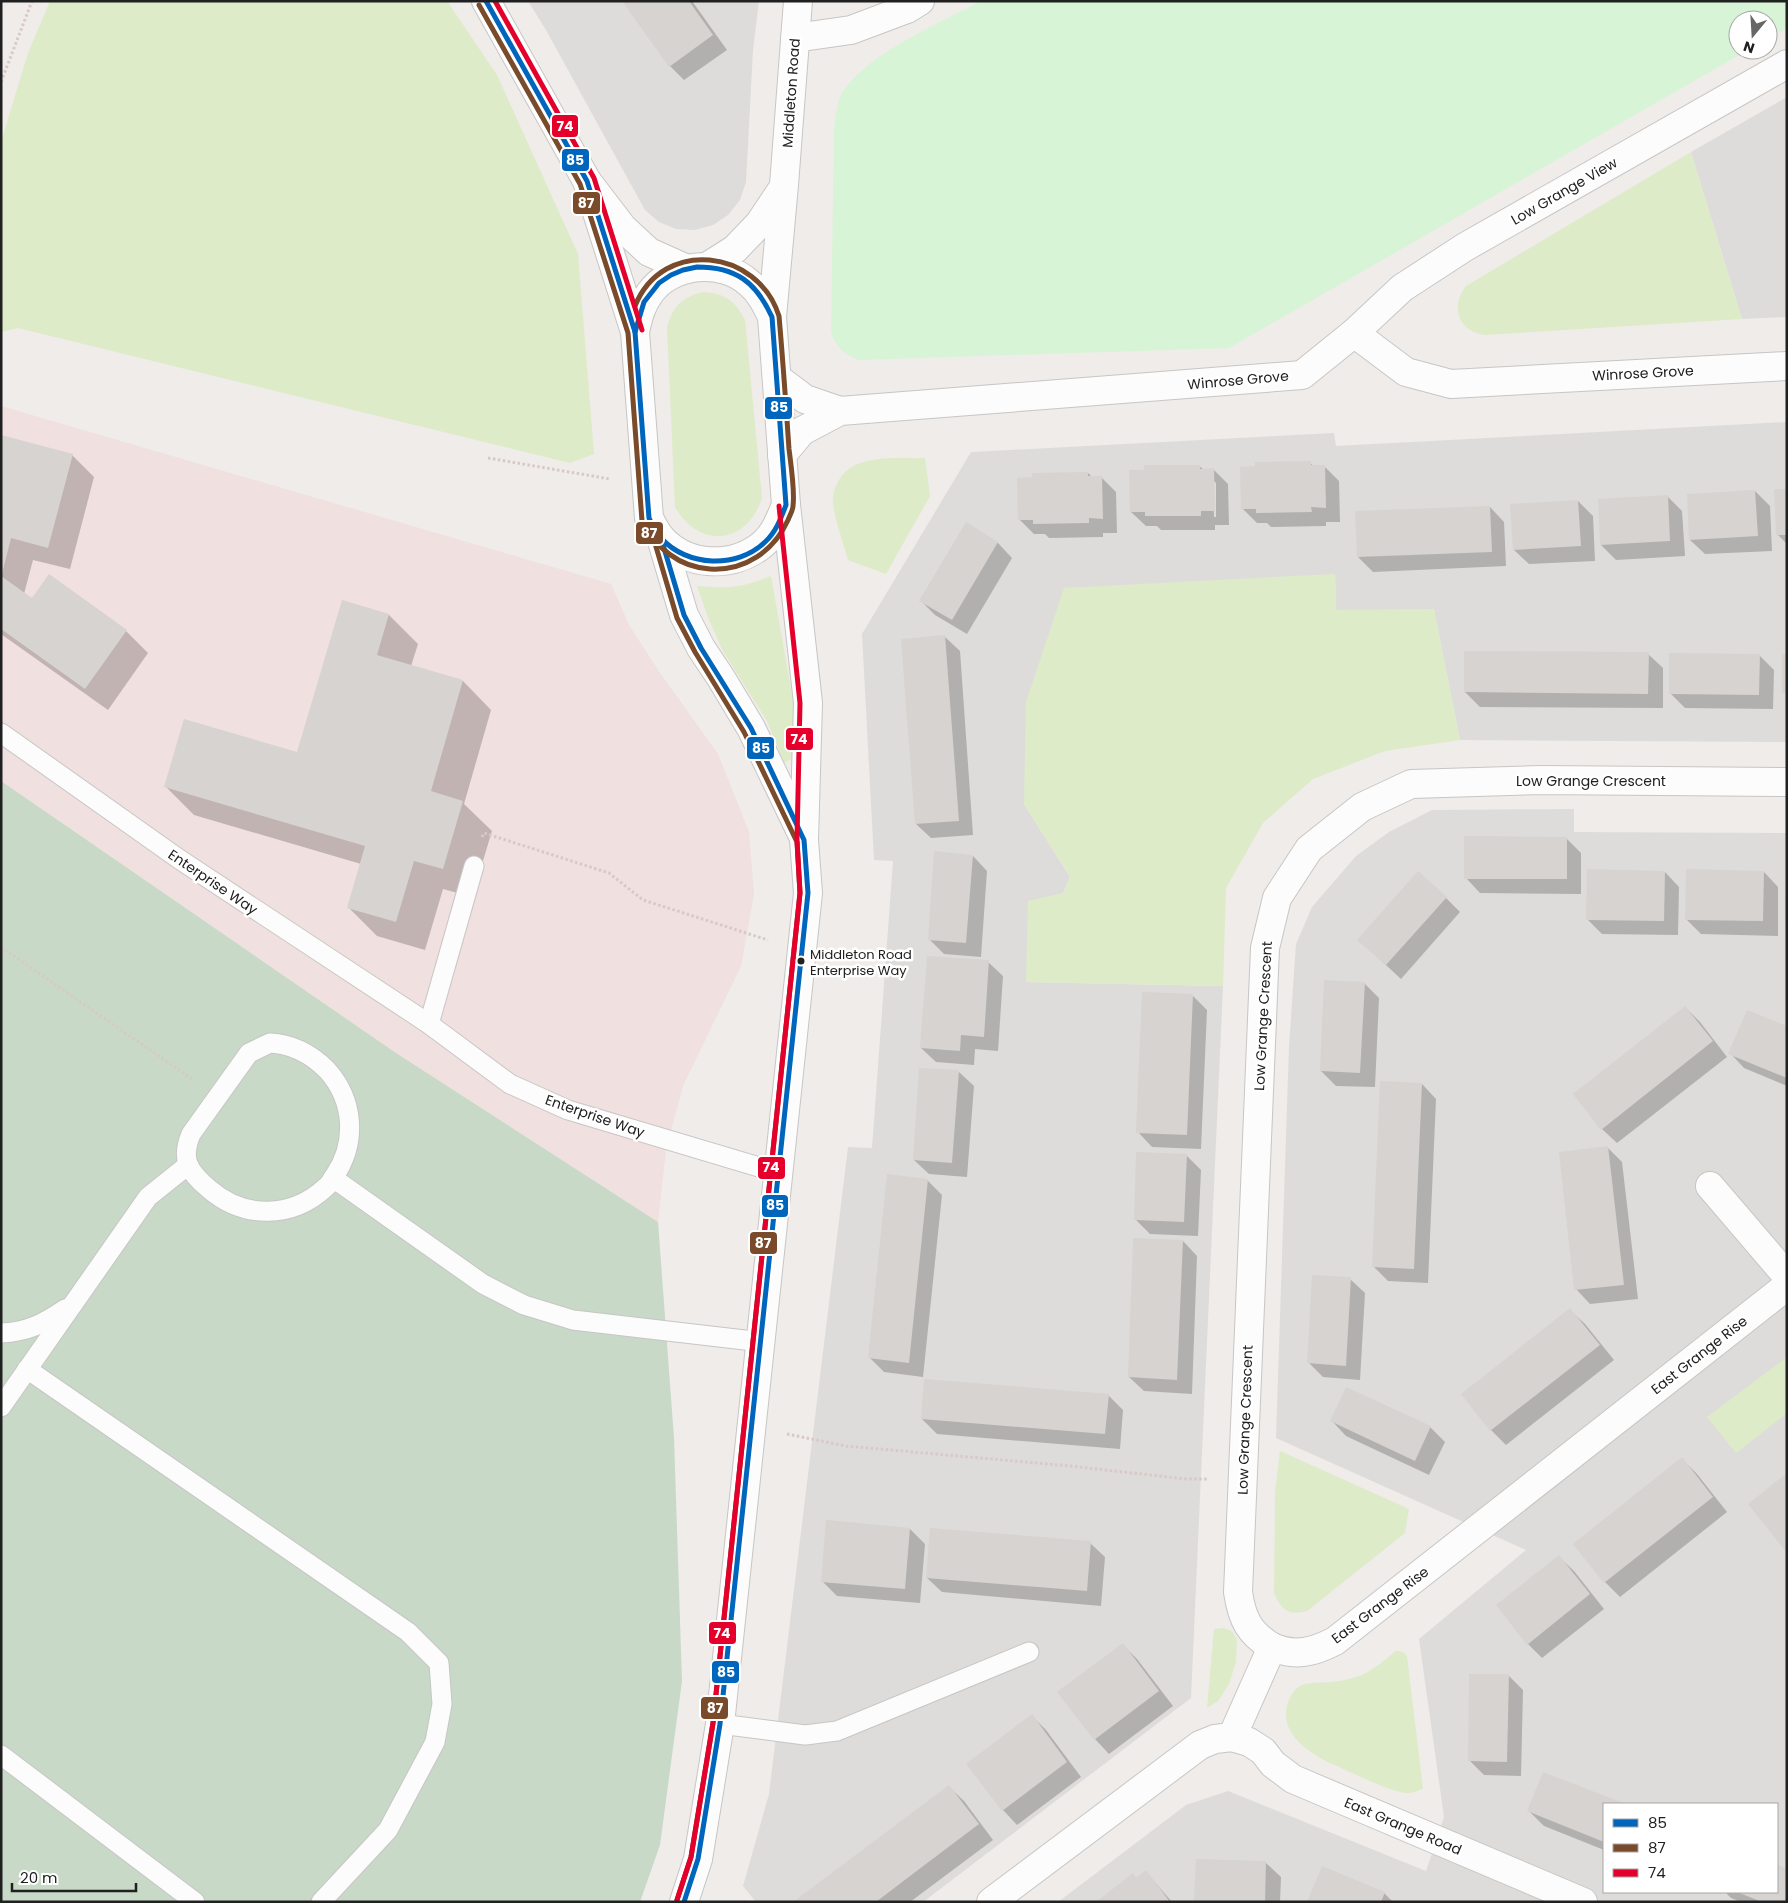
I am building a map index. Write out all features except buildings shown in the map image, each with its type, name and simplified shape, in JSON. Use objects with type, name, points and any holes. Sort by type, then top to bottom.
[{"type":"street","points":[[486,1],[587,181],[622,228],[649,252],[697,268]]},
{"type":"street","name":"Middleton Road","points":[[684,1902],[698,1859],[720,1724],[762,1342],[808,893],[804,840],[808,703],[786,505],[772,318],[798,1]]},
{"type":"street","points":[[795,38],[851,30],[907,9],[920,1]]},
{"type":"street","name":"Low Grange View","points":[[1354,333],[1402,288],[1465,247],[1787,64]]},
{"type":"street","points":[[587,181],[635,332]]},
{"type":"street","name":"Middleton Road","points":[[784,185],[760,224],[735,249],[697,268],[667,278],[650,292],[640,311],[635,332],[649,518],[661,538],[684,615],[701,648],[751,728],[804,840]]},
{"type":"street","name":"Middleton Road","points":[[697,268],[729,271],[748,282],[763,298],[772,318]]},
{"type":"street","name":"Winrose Grove","points":[[782,455],[802,431],[840,412],[1302,375],[1354,333],[1406,372],[1451,384],[1787,366]]},
{"type":"street","name":"Winrose Grove","points":[[777,378],[805,399],[840,412]]},
{"type":"street","name":"Middleton Road","points":[[661,538],[678,552],[700,561],[722,562],[744,556],[764,544],[778,526],[786,505]]},
{"type":"street","name":"Low Grange Crescent","points":[[1272,1647],[1249,1628],[1240,1611],[1238,1592],[1265,948],[1277,898],[1309,849],[1362,807],[1410,784],[1541,780],[1787,782]]},
{"type":"street","points":[[1710,1186],[1787,1276]]},
{"type":"street","name":"East Grange Rise","points":[[1272,1647],[1280,1651],[1299,1653],[1318,1650],[1335,1641],[1787,1286]]},
{"type":"street","points":[[991,1902],[1200,1745],[1215,1739],[1232,1737],[1272,1647]]},
{"type":"street","name":"East Grange Road","points":[[1232,1737],[1249,1742],[1263,1752],[1273,1764],[1293,1780],[1582,1902]]},
{"type":"lane","name":"Enterprise Way","points":[[1,733],[179,860],[429,1024],[510,1084],[568,1110],[779,1173]]},
{"type":"lane","points":[[429,1024],[474,866]]},
{"type":"lane","points":[[270,1044],[282,1044],[292,1047],[317,1060],[337,1081],[348,1107],[350,1136],[343,1163],[327,1187],[304,1203],[277,1212],[248,1210],[222,1200],[193,1174],[188,1165],[186,1154],[191,1134],[249,1053],[259,1047],[270,1044]]},
{"type":"lane","points":[[1,1407],[148,1197],[188,1165]]},
{"type":"lane","points":[[333,1178],[483,1284],[524,1305],[573,1320],[762,1342]]},
{"type":"lane","points":[[1,1333],[20,1332],[47,1322],[74,1303]]},
{"type":"lane","points":[[27,1369],[408,1632],[439,1664],[442,1704],[435,1742],[388,1830],[321,1902]]},
{"type":"lane","points":[[720,1724],[805,1735],[837,1731],[1029,1652]]},
{"type":"lane","points":[[1,1755],[195,1902]]},
{"type":"path","points":[[1,82],[32,1]]},
{"type":"path","points":[[488,458],[646,485]]},
{"type":"path","points":[[474,866],[484,832],[609,873],[643,900],[802,951]]},
{"type":"path","points":[[1,947],[218,1096]]},
{"type":"path","points":[[752,1428],[856,1447],[1070,1466],[1186,1479],[1243,1480]]},
{"type":"shaded area","points":[[528,1],[759,1],[753,50],[746,182],[740,200],[728,215],[713,225],[695,230],[676,229],[659,222],[645,210],[546,30]]},
{"type":"shaded area","points":[[1787,97],[1787,317],[1742,319],[1691,152]]},
{"type":"shaded area","points":[[1,406],[611,584],[629,625],[658,670],[718,754],[749,832],[754,894],[741,966],[683,1086],[666,1149],[658,1222],[396,1053],[1,781]]},
{"type":"shaded area","points":[[1787,422],[1787,742],[1460,740],[1434,610],[1336,610],[1335,575],[1024,804],[1070,877],[1026,982],[1223,986],[1191,1698],[923,1902],[756,1902],[743,1886],[769,1794],[848,1147],[872,1148],[893,861],[874,860],[862,634],[971,452],[1334,433],[1336,446]]},
{"type":"shaded area","points":[[1574,809],[1574,832],[1787,833],[1787,1902],[1058,1902],[1186,1805],[1228,1791],[1426,1871],[1444,1817],[1419,1639],[1526,1550],[1276,1438],[1289,1046],[1296,944],[1312,907],[1356,856],[1389,832],[1432,810]]},
{"type":"green space","points":[[50,1],[447,1],[497,75],[578,254],[594,454],[570,463],[18,328],[1,332],[1,142],[28,53]]},
{"type":"green space","points":[[981,1],[1787,1],[1787,28],[1778,33],[1778,10],[1728,10],[1728,60],[1731,60],[1229,348],[859,360],[842,350],[831,333],[834,126],[837,109],[842,93],[868,65],[925,29]]},
{"type":"green space","points":[[1691,152],[1742,319],[1485,335],[1468,329],[1463,323],[1459,317],[1458,302],[1466,286]]},
{"type":"green space","points":[[703,292],[718,294],[728,299],[737,307],[745,320],[762,498],[755,513],[746,525],[722,536],[710,535],[697,530],[685,521],[675,507],[667,327],[672,313],[679,304],[689,297]]},
{"type":"green space","points":[[889,458],[925,458],[930,496],[886,574],[848,560],[834,511],[833,496],[838,482],[854,466],[864,462]]},
{"type":"green space","points":[[1335,574],[1336,610],[1434,609],[1460,740],[1385,751],[1313,779],[1263,823],[1226,888],[1223,986],[1026,982],[1028,901],[1063,893],[1070,877],[1024,804],[1026,702],[1064,588]]},
{"type":"green space","points":[[771,576],[796,717],[794,757],[784,763],[767,721],[723,651],[697,586],[735,587]]},
{"type":"green space","points":[[1,781],[396,1053],[658,1222],[674,1438],[682,1681],[660,1845],[640,1902],[1,1902]]},
{"type":"green space","points":[[1787,1357],[1787,1413],[1736,1453],[1707,1417]]},
{"type":"green space","points":[[1280,1451],[1409,1509],[1405,1533],[1307,1611],[1295,1613],[1286,1610],[1274,1593],[1275,1493]]},
{"type":"green space","points":[[1223,1628],[1232,1631],[1237,1640],[1236,1662],[1229,1684],[1218,1701],[1207,1708],[1214,1629]]},
{"type":"green space","points":[[1396,1651],[1403,1652],[1407,1656],[1423,1789],[1410,1793],[1401,1792],[1362,1778],[1308,1750],[1292,1734],[1286,1714],[1290,1698],[1299,1686],[1360,1676],[1373,1669]]},
{"type":"transit line","name":"85","points":[[486,1],[587,181],[635,332]]},
{"type":"transit line","name":"74","points":[[495,1],[594,178],[642,330]]},
{"type":"transit line","name":"87","points":[[479,5],[580,184],[628,333],[642,521],[661,548],[688,564],[710,569],[723,569],[746,563],[757,557],[775,541],[793,508],[793,486],[779,316],[768,294],[752,276],[732,265],[710,260],[687,261],[666,269],[648,284],[635,306]]},
{"type":"transit line","name":"85","points":[[697,267],[723,270],[743,279],[759,294],[772,317],[786,505],[775,529],[765,542],[754,551],[741,557],[727,560],[712,561],[684,555],[672,548],[661,538],[649,518],[635,332],[644,302],[659,283],[671,275],[697,267]]},
{"type":"transit line","name":"74","points":[[677,1900],[691,1857],[713,1723],[800,893],[797,840],[800,703],[779,506]]},
{"type":"transit line","name":"85","points":[[661,538],[684,615],[701,648],[751,728],[804,840],[808,893],[720,1724],[698,1859],[684,1902]]},
{"type":"transit line","name":"87","points":[[654,540],[677,618],[695,652],[744,732],[797,842],[800,893],[713,1723],[691,1857],[677,1900]]},
{"type":"place","name":"Middleton Road Enterprise Way","points":[[801,961]]}]
